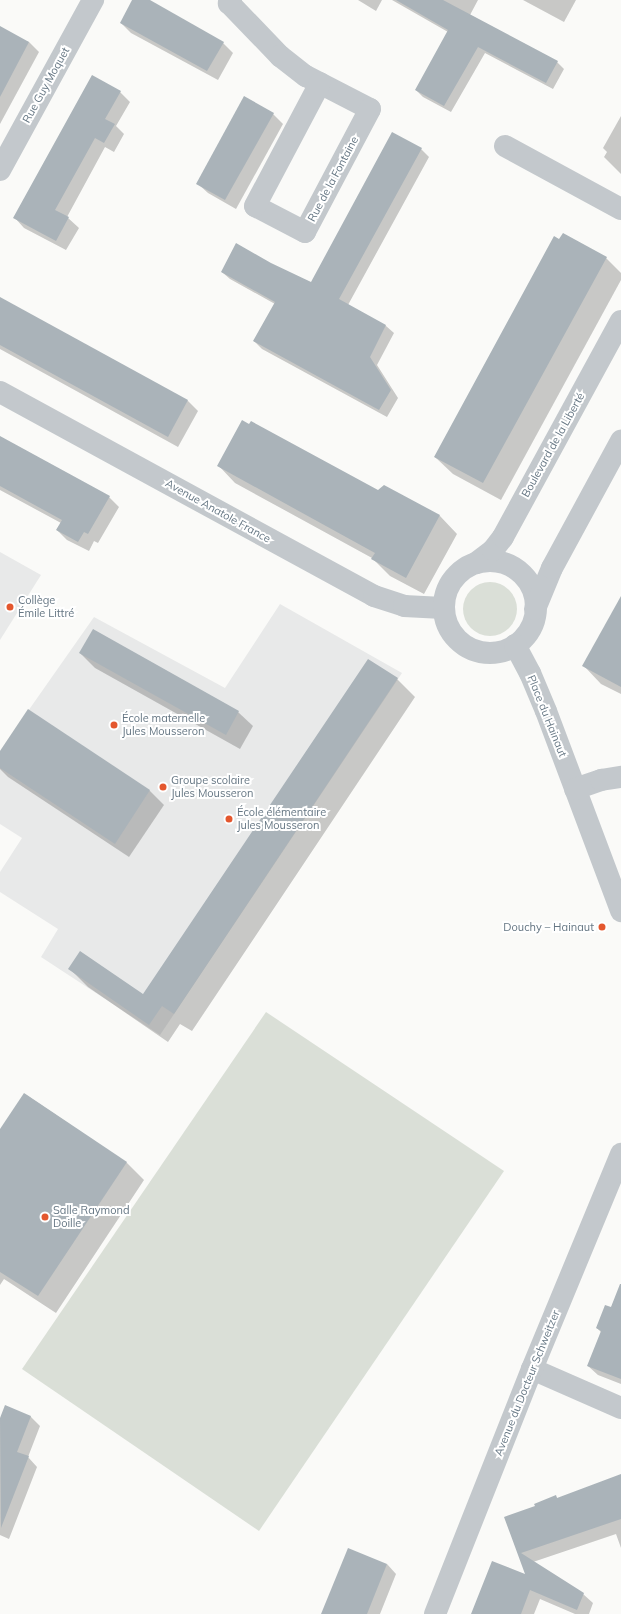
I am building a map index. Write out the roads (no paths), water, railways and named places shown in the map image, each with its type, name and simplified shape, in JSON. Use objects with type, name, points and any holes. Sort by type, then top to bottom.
[{"type":"street","name":"Rue Guy Moquet","points":[[0,170],[93,0]]},
{"type":"street","name":"Rue de la Fontaine","points":[[228,1],[280,56],[306,76],[320,83],[370,109],[305,232],[255,206],[320,83]]},
{"type":"street","points":[[505,146],[621,208]]},
{"type":"street","name":"Boulevard de la Liberté","points":[[476,563],[494,550],[503,537],[621,321]]},
{"type":"street","name":"Avenue Anatole France","points":[[0,392],[374,596],[404,606],[443,608]]},
{"type":"street","points":[[535,609],[532,589],[520,573],[502,563],[490,561],[476,563],[464,569],[454,578],[445,595],[443,608],[446,621],[451,632],[459,642],[470,649],[490,653],[503,651],[515,645],[524,637],[531,627],[535,609],[550,573],[621,441]]},
{"type":"street","name":"Place du Hainaut","points":[[515,645],[535,684],[621,912]]},
{"type":"street","points":[[575,789],[601,780],[621,776]]},
{"type":"street","name":"Avenue du Docteur Schweitzer","points":[[434,1614],[621,1154]]},
{"type":"street","points":[[532,1370],[621,1408]]},
{"type":"place","name":"Collège Émile Littré","points":[[10,607]]},
{"type":"place","name":"École maternelle Jules Mousseron","points":[[114,725]]},
{"type":"place","name":"Groupe scolaire Jules Mousseron","points":[[163,787]]},
{"type":"place","name":"École élémentaire Jules Mousseron","points":[[229,819]]},
{"type":"place","name":"Douchy – Hainaut","points":[[602,927]]},
{"type":"place","name":"Salle Raymond Doille","points":[[45,1217]]}]
